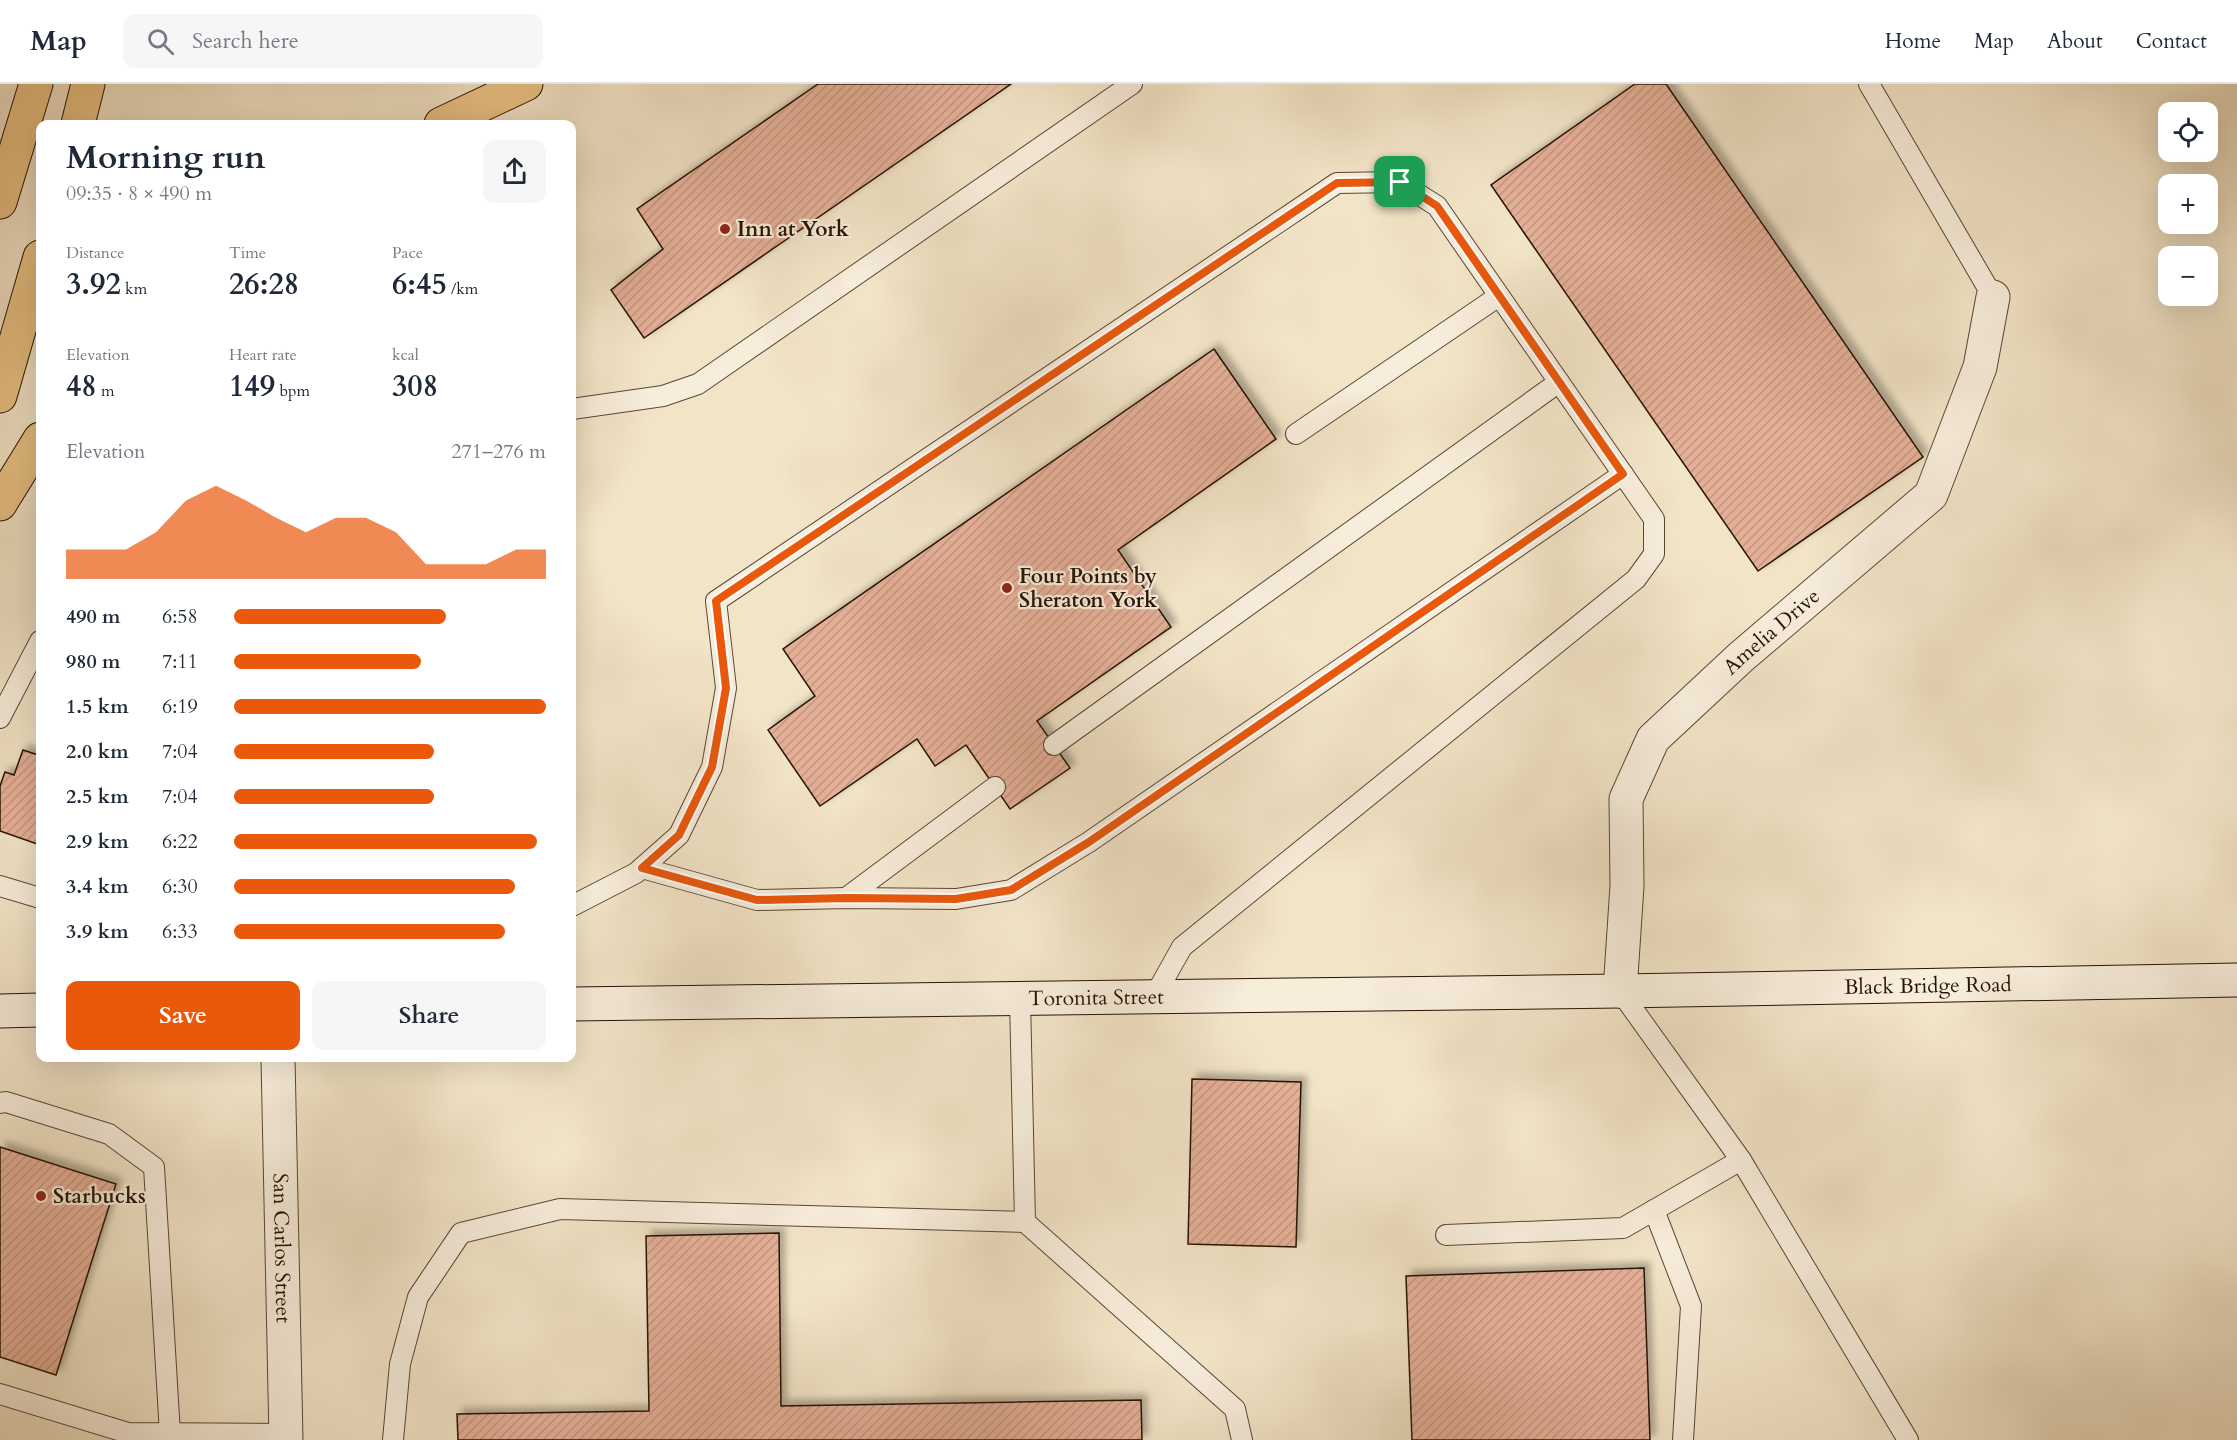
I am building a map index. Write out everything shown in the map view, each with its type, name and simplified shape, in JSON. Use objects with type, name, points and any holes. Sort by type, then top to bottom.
[{"type":"highway","points":[[0,202],[36,84]]},
{"type":"highway","points":[[79,120],[88,84]]},
{"type":"highway","points":[[450,120],[526,84]]},
{"type":"highway","points":[[0,396],[36,270]]},
{"type":"highway","points":[[0,504],[36,446]]},
{"type":"street","name":"Amelia Drive","points":[[1620,991],[1627,886],[1626,799],[1653,739],[1741,657],[1931,495],[1980,367],[1993,297]]},
{"type":"street","name":"Black Bridge Road","points":[[1620,991],[2237,980]]},
{"type":"street","name":"Toronita Street","points":[[576,1004],[1620,991]]},
{"type":"street","points":[[0,1011],[36,1010]]},
{"type":"street","name":"San Carlos Street","points":[[278,1062],[286,1437]]},
{"type":"lane","points":[[576,408],[663,396],[698,384],[1132,84]]},
{"type":"lane","points":[[1869,84],[1993,297]]},
{"type":"lane","points":[[576,904],[636,873],[679,835],[712,767],[726,688],[716,601],[1337,183],[1400,182],[1437,206],[1654,519],[1654,554],[1636,579],[1182,947],[1154,997]]},
{"type":"lane","points":[[1296,434],[1499,296]]},
{"type":"lane","points":[[1054,745],[1559,382]]},
{"type":"lane","points":[[642,868],[757,900],[956,899],[1011,890],[1098,835],[1623,474]]},
{"type":"lane","points":[[0,718],[36,649]]},
{"type":"lane","points":[[846,898],[995,787]]},
{"type":"lane","points":[[0,886],[36,897]]},
{"type":"lane","points":[[1620,991],[1741,1160],[1908,1440]]},
{"type":"lane","points":[[1020,999],[1025,1222]]},
{"type":"lane","points":[[0,1103],[6,1102],[109,1134],[154,1167],[170,1434]]},
{"type":"lane","points":[[1446,1235],[1623,1228],[1741,1160]]},
{"type":"lane","points":[[393,1440],[400,1364],[418,1297],[460,1233],[560,1209],[1025,1222],[1235,1409],[1242,1440]]},
{"type":"lane","points":[[1654,1210],[1691,1306],[1683,1440]]},
{"type":"lane","points":[[0,1394],[128,1433],[286,1437]]},
{"type":"building","name":"Inn at York","points":[[818,84],[1011,84],[644,338],[611,290],[663,249],[637,209]]},
{"type":"building","points":[[1635,84],[1666,84],[1923,457],[1758,571],[1491,185]]},
{"type":"building","name":"Four Points by Sheraton York","points":[[1214,349],[1276,439],[1118,550],[1171,627],[1037,721],[1070,768],[1010,809],[966,745],[935,766],[917,739],[820,806],[768,730],[815,696],[783,649]]},
{"type":"building","points":[[23,750],[36,754],[36,844],[0,831],[0,786],[5,772],[14,775]]},
{"type":"building","points":[[1192,1079],[1301,1082],[1296,1247],[1188,1244]]},
{"type":"building","points":[[0,1147],[116,1184],[56,1375],[0,1357]]},
{"type":"building","points":[[779,1233],[781,1406],[1141,1400],[1142,1440],[458,1440],[457,1414],[649,1411],[646,1236]]},
{"type":"building","points":[[1644,1268],[1650,1440],[1412,1440],[1406,1276]]},
{"type":"place","name":"Inn at York","points":[[725,229]]},
{"type":"place","name":"Four Points by Sheraton York","points":[[1007,588]]},
{"type":"place","name":"Starbucks","points":[[41,1196]]},
{"type":"route","points":[[1400,182],[1437,206],[1623,474],[1089,842],[1011,890],[956,899],[757,900],[642,868],[679,835],[712,767],[726,688],[716,601],[1337,183],[1400,182]]}]
